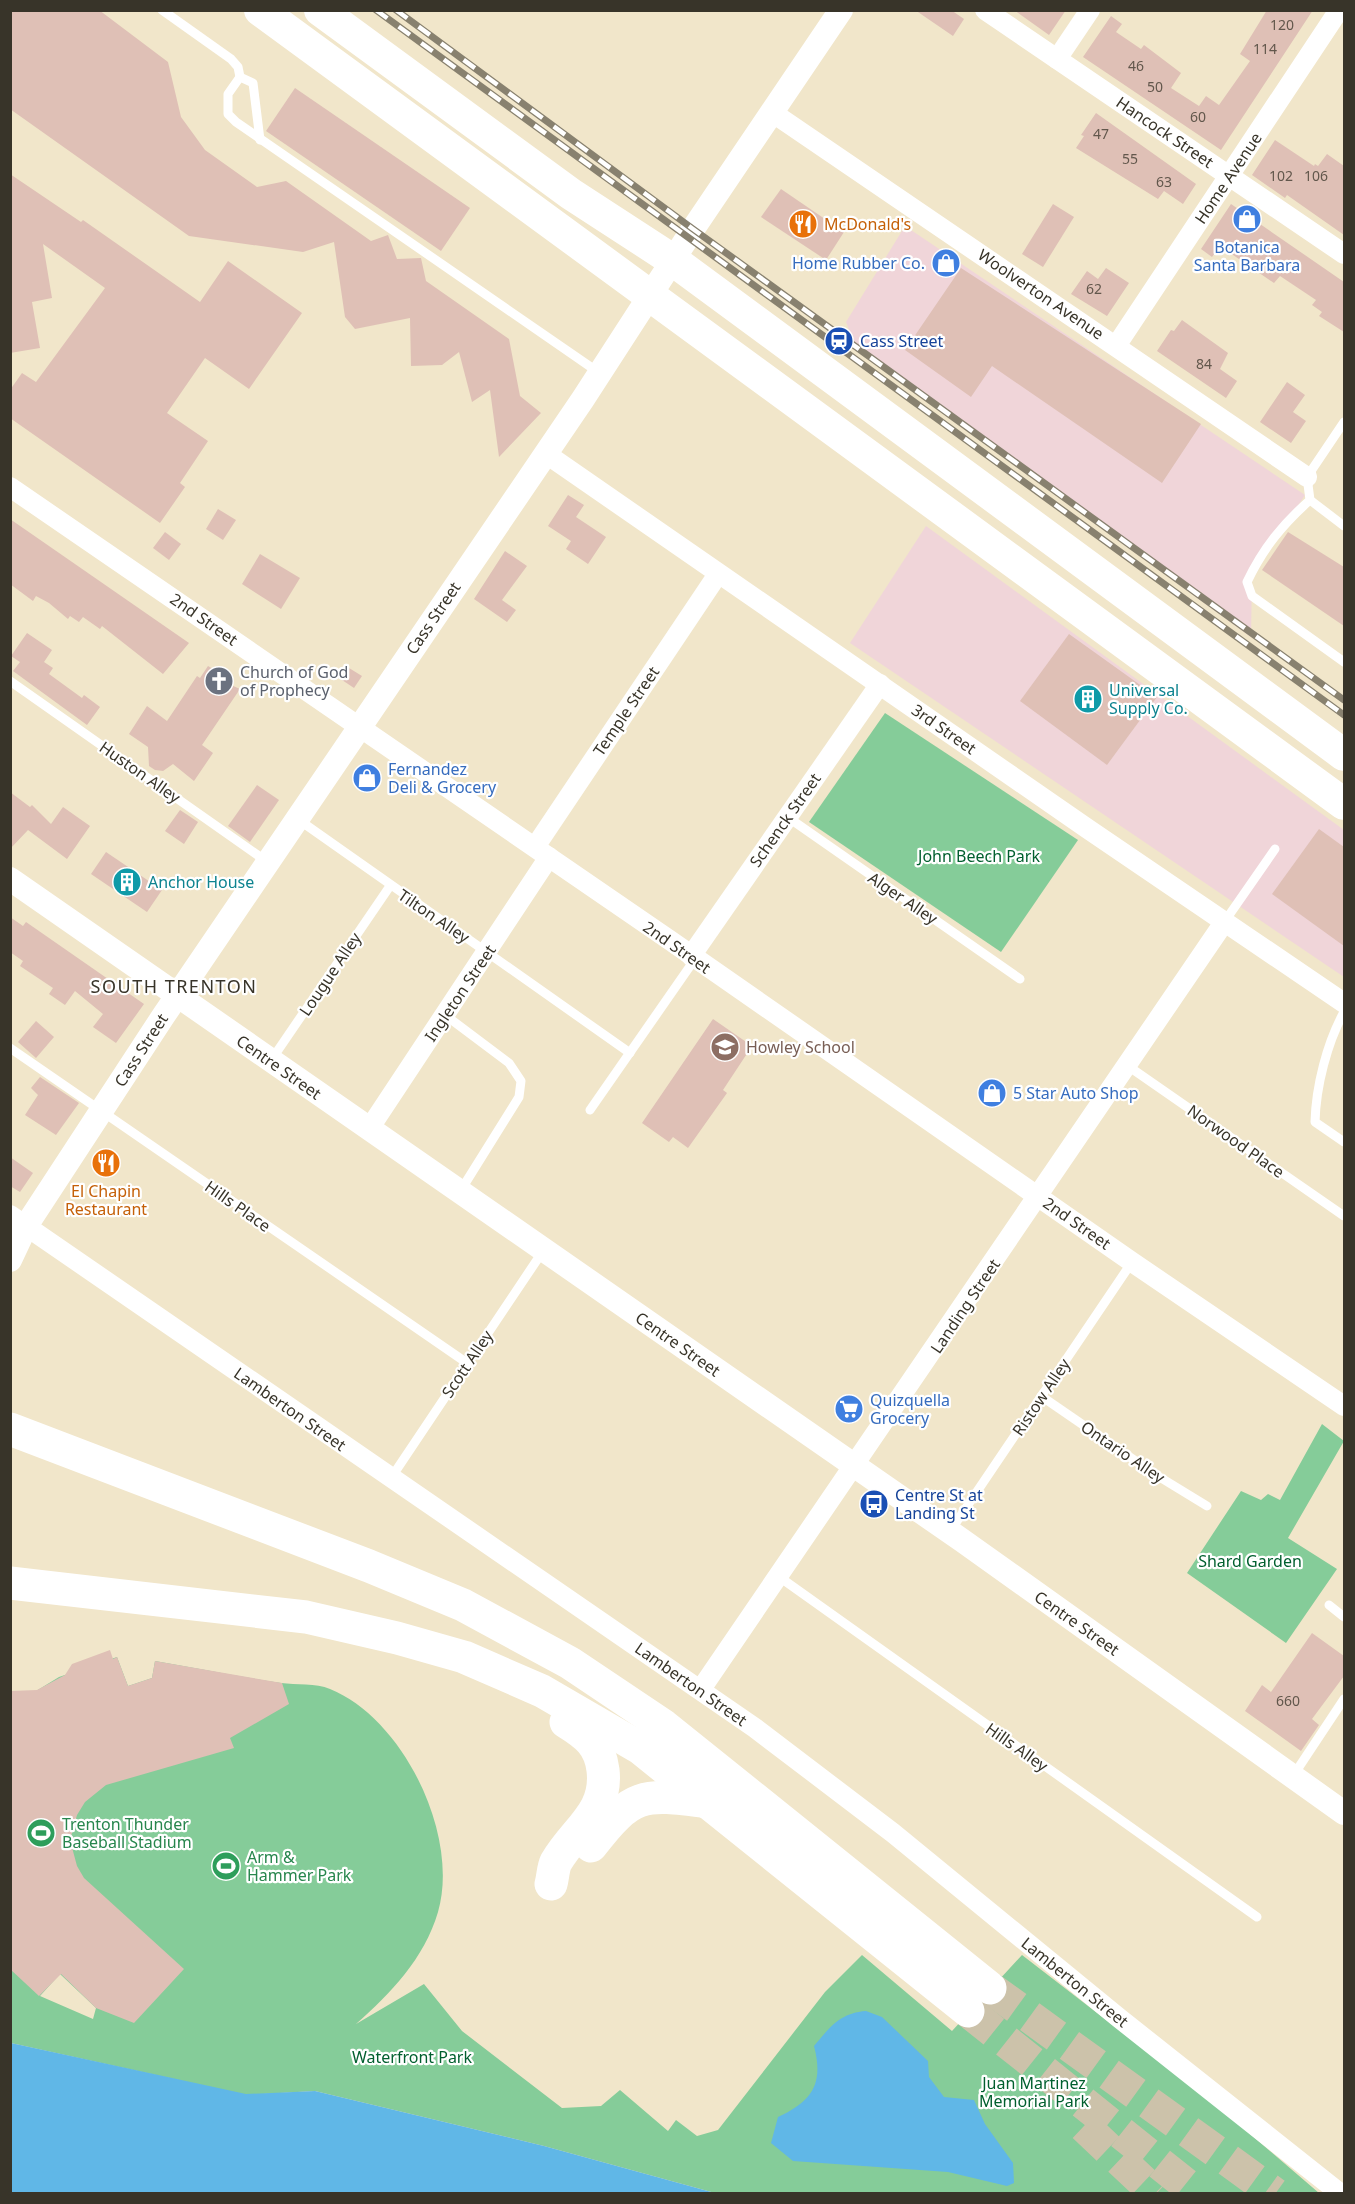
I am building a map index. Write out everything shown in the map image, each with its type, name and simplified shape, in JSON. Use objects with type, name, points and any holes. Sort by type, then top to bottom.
[{"type":"highway","points":[[260,10],[1344,804]]},
{"type":"highway","points":[[320,10],[562,188],[674,261],[1344,755]]},
{"type":"highway","points":[[10,1415],[52,1445]]},
{"type":"highway","points":[[10,1429],[369,1566],[463,1605],[570,1663],[664,1726],[990,1988]]},
{"type":"highway","points":[[10,1583],[306,1617],[464,1657],[542,1691],[640,1748],[968,2011]]},
{"type":"highway","points":[[464,1657],[500,1687],[585,1733],[599,1749],[604,1793],[594,1813],[555,1863],[551,1884],[569,1875],[601,1834],[633,1802],[648,1796],[707,1802]]},
{"type":"street","name":"Cass Street","points":[[10,1260],[16,1226],[102,1109],[600,374],[842,10]]},
{"type":"street","name":"Hancock Street","points":[[985,10],[1344,254]]},
{"type":"street","points":[[1057,59],[1090,10]]},
{"type":"street","name":"Home Avenue","points":[[1116,345],[1339,10]]},
{"type":"street","name":"Woolverton Avenue","points":[[773,113],[1307,477]]},
{"type":"street","name":"3rd Street","points":[[545,453],[1344,1003]]},
{"type":"street","name":"2nd Street","points":[[10,487],[1344,1406]]},
{"type":"street","name":"Temple Street","points":[[542,852],[718,574]]},
{"type":"street","name":"Schenck Street","points":[[693,957],[786,816],[880,684]]},
{"type":"street","name":"Ingleton Street","points":[[369,1129],[487,952],[542,852]]},
{"type":"street","name":"Centre Street","points":[[10,879],[949,1532],[1344,1813]]},
{"type":"street","name":"Landing Street","points":[[701,1689],[1039,1197],[1225,921]]},
{"type":"street","name":"Lamberton Street","points":[[16,1226],[701,1689],[893,1833],[1119,2018],[1341,2193]]},
{"type":"lane","points":[[162,10],[231,58],[238,67],[240,77],[228,94],[228,114],[260,140],[600,374]]},
{"type":"lane","points":[[240,77],[253,83],[260,140]]},
{"type":"lane","points":[[1344,422],[1307,477],[1310,500],[1344,526]]},
{"type":"lane","points":[[1310,500],[1284,524],[1260,555],[1247,582],[1252,596],[1344,662]]},
{"type":"lane","name":"Huston Alley","points":[[10,681],[268,862]]},
{"type":"lane","name":"Alger Alley","points":[[786,816],[1020,979]]},
{"type":"lane","name":"Tilton Alley","points":[[297,819],[630,1053]]},
{"type":"lane","points":[[1225,921],[1275,849]]},
{"type":"lane","name":"Lougue Alley","points":[[271,1061],[390,886]]},
{"type":"lane","name":"Schenck Street","points":[[590,1110],[693,957]]},
{"type":"lane","points":[[1344,1012],[1338,1023],[1316,1097],[1315,1122],[1344,1142]]},
{"type":"lane","points":[[445,1015],[509,1063],[521,1081],[519,1097],[459,1192]]},
{"type":"lane","name":"Hills Place","points":[[10,1048],[102,1109],[467,1363]]},
{"type":"lane","name":"Norwood Place","points":[[1128,1066],[1344,1216]]},
{"type":"lane","name":"Scott Alley","points":[[391,1478],[543,1251]]},
{"type":"lane","name":"Ristow Alley","points":[[949,1532],[1132,1262]]},
{"type":"lane","name":"Ontario Alley","points":[[1041,1396],[1153,1473],[1207,1506]]},
{"type":"lane","name":"Hills Alley","points":[[778,1576],[1257,1917]]},
{"type":"lane","points":[[1329,1605],[1344,1617]]},
{"type":"lane","points":[[1293,1776],[1344,1699]]},
{"type":"shaded area","points":[[905,226],[1305,495],[1252,575],[1251,637],[857,350],[846,322]]},
{"type":"shaded area","points":[[926,526],[1344,830],[1344,977],[850,643]]},
{"type":"green space","name":"John Beech Park","points":[[885,713],[1078,840],[1001,952],[809,822]]},
{"type":"green space","name":"Shard Garden","points":[[1322,1424],[1344,1441],[1288,1538],[1337,1569],[1286,1643],[1187,1573],[1241,1491],[1261,1500],[1268,1494],[1280,1500]]},
{"type":"green space","points":[[117,1657],[128,1686],[152,1678],[155,1661],[265,1681],[324,1687],[357,1704],[381,1726],[402,1753],[420,1783],[433,1816],[441,1849],[443,1882],[438,1912],[432,1929],[415,1960],[394,1987],[356,2024],[424,1984],[462,2031],[562,2108],[601,2106],[620,2090],[668,2131],[676,2120],[697,2136],[718,2130],[825,1992],[862,1955],[952,2031],[1022,1955],[1215,2104],[1319,2193],[715,2193],[544,2146],[315,2091],[246,2095],[11,2043],[10,1691],[23,1699],[59,1677]],"holes":[[[60,1974],[96,2008],[93,2019],[40,1996]]]},
{"type":"water","points":[[866,2011],[882,2017],[928,2061],[929,2077],[944,2097],[974,2100],[985,2124],[1013,2163],[1014,2183],[1007,2186],[948,2172],[793,2161],[771,2143],[778,2117],[807,2098],[816,2081],[817,2059],[814,2046],[836,2022],[857,2012]]},
{"type":"water","points":[[11,2043],[246,2094],[315,2091],[544,2146],[715,2193],[11,2193]]},
{"type":"building","points":[[10,10],[99,10],[168,62],[181,117],[205,150],[257,187],[286,181],[371,241],[388,235],[397,259],[421,258],[426,281],[509,339],[520,396],[541,413],[499,457],[490,390],[472,402],[459,352],[442,365],[411,366],[410,318],[355,329],[345,317],[334,242],[303,252],[189,236],[10,109]]},
{"type":"building","points":[[915,10],[951,10],[964,19],[953,36]]},
{"type":"building","points":[[1014,10],[1066,10],[1049,35]]},
{"type":"building","points":[[1267,10],[1313,10],[1221,150],[1083,57],[1111,16],[1122,24],[1116,32],[1141,49],[1144,45],[1181,73],[1171,88],[1199,106],[1206,96],[1219,105],[1250,61],[1240,54]]},
{"type":"building","points":[[295,88],[470,208],[441,251],[266,131]]},
{"type":"building","points":[[1096,113],[1196,184],[1183,204],[1164,191],[1158,199],[1076,148],[1084,136],[1081,135]]},
{"type":"building","points":[[1275,140],[1314,166],[1315,164],[1318,166],[1327,154],[1344,166],[1344,235],[1287,195],[1285,198],[1252,175]]},
{"type":"building","points":[[10,174],[81,222],[83,220],[200,302],[228,261],[302,313],[249,389],[205,358],[167,413],[208,441],[180,483],[185,487],[160,523],[10,418],[10,390],[22,373],[36,382],[105,288],[43,244],[52,298],[32,302],[40,348],[10,353]]},
{"type":"building","name":"McDonald's","points":[[781,189],[844,232],[826,260],[761,217]]},
{"type":"building","points":[[1053,204],[1074,217],[1043,267],[1022,254]]},
{"type":"building","points":[[1231,204],[1344,282],[1344,332],[1319,316],[1322,312],[1312,305],[1316,300],[1280,276],[1274,283],[1220,246],[1212,257],[1201,249]]},
{"type":"building","points":[[961,268],[1201,424],[1162,483],[992,366],[971,397],[905,350]]},
{"type":"building","points":[[1106,268],[1129,283],[1107,316],[1071,294],[1087,271],[1098,279]]},
{"type":"building","points":[[1182,320],[1228,353],[1220,369],[1237,381],[1226,398],[1157,351],[1171,330],[1174,331]]},
{"type":"building","points":[[1287,382],[1305,395],[1293,412],[1306,421],[1291,443],[1260,422]]},
{"type":"building","points":[[568,495],[584,505],[576,517],[606,537],[588,564],[566,549],[571,541],[548,526]]},
{"type":"building","points":[[218,509],[236,520],[223,540],[206,529]]},
{"type":"building","points":[[10,519],[189,643],[163,674],[102,626],[100,629],[83,617],[79,622],[70,616],[68,619],[49,603],[36,596],[33,601],[10,584]]},
{"type":"building","points":[[165,532],[181,544],[169,560],[153,548]]},
{"type":"building","points":[[1288,532],[1344,567],[1344,626],[1262,570]]},
{"type":"building","points":[[505,551],[527,566],[502,600],[516,610],[507,622],[474,599]]},
{"type":"building","points":[[260,554],[300,578],[281,609],[242,584]]},
{"type":"building","points":[[27,633],[52,650],[44,662],[53,668],[49,674],[82,698],[84,695],[100,707],[87,725],[13,671],[20,662],[11,656]]},
{"type":"building","name":"Universal Supply Co.","points":[[1069,634],[1157,697],[1107,765],[1020,701]]},
{"type":"building","points":[[208,666],[233,681],[231,685],[240,689],[202,745],[213,753],[194,781],[173,764],[163,771],[155,770],[149,766],[148,747],[129,734],[147,706],[167,721],[197,676],[200,678]]},
{"type":"building","points":[[349,668],[362,676],[354,688],[342,680]]},
{"type":"building","points":[[257,785],[279,800],[250,842],[228,826]]},
{"type":"building","points":[[10,792],[30,807],[32,805],[51,824],[63,807],[90,826],[67,859],[28,830],[10,849]]},
{"type":"building","points":[[180,810],[198,822],[184,844],[165,831]]},
{"type":"building","points":[[1319,829],[1344,847],[1344,946],[1272,894]]},
{"type":"building","name":"Anchor House","points":[[106,852],[162,890],[147,912],[91,874]]},
{"type":"building","points":[[10,917],[23,926],[26,922],[144,1004],[116,1043],[93,1027],[103,1014],[75,991],[65,1005],[49,994],[53,988],[20,966],[23,961],[10,952]]},
{"type":"building","points":[[713,1019],[752,1046],[723,1090],[727,1093],[688,1148],[673,1137],[669,1142],[642,1123]]},
{"type":"building","points":[[36,1021],[54,1037],[36,1058],[18,1042]]},
{"type":"building","points":[[40,1077],[79,1103],[56,1135],[25,1115],[38,1095],[31,1088]]},
{"type":"building","points":[[10,1157],[33,1173],[20,1192],[10,1186]]},
{"type":"building","points":[[1312,1633],[1344,1656],[1344,1676],[1312,1719],[1319,1725],[1301,1751],[1245,1711],[1262,1685],[1271,1692]]},
{"type":"building","name":"Trenton Thunder Baseball Stadium","points":[[110,1650],[113,1659],[117,1657],[128,1686],[152,1678],[155,1661],[282,1683],[289,1704],[230,1738],[234,1748],[106,1785],[85,1802],[77,1815],[70,1840],[77,1866],[84,1878],[184,1969],[134,2023],[96,2008],[61,1974],[39,1996],[10,1969],[10,1691],[37,1690],[65,1675],[72,1664]]},
{"type":"tunnel","points":[[990,1988],[1275,2194]]},
{"type":"tunnel","points":[[968,2011],[1198,2194]]},
{"type":"tunnel","points":[[1084,2126],[1156,2194]]},
{"type":"railway","points":[[376,10],[1344,715]]},
{"type":"railway","points":[[396,10],[693,229],[1344,700]]},
{"type":"place","name":"Botanica Santa Barbara","points":[[1247,219]]},
{"type":"place","name":"McDonald's","points":[[803,224]]},
{"type":"place","name":"Home Rubber Co.","points":[[946,263]]},
{"type":"place","name":"Cass Street","points":[[839,341]]},
{"type":"place","name":"Church of God of Prophecy","points":[[219,681]]},
{"type":"place","name":"Universal Supply Co.","points":[[1088,699]]},
{"type":"place","name":"Fernandez Deli & Grocery","points":[[367,778]]},
{"type":"place","name":"Anchor House","points":[[127,882]]},
{"type":"place","name":"Howley School","points":[[725,1047]]},
{"type":"place","name":"5 Star Auto Shop","points":[[992,1093]]},
{"type":"place","name":"El Chapin Restaurant","points":[[106,1163]]},
{"type":"place","name":"Quizquella Grocery","points":[[849,1409]]},
{"type":"place","name":"Centre St at Landing St","points":[[874,1504]]},
{"type":"place","name":"Trenton Thunder Baseball Stadium","points":[[41,1833]]},
{"type":"place","name":"Arm & Hammer Park","points":[[226,1866]]},
{"type":"district","name":"SOUTH TRENTON","points":[[174,987]]},
{"type":"park label","name":"Waterfront Park","points":[[412,2057]]},
{"type":"park label","name":"Juan Martinez Memorial Park","points":[[1034,2092]]}]
